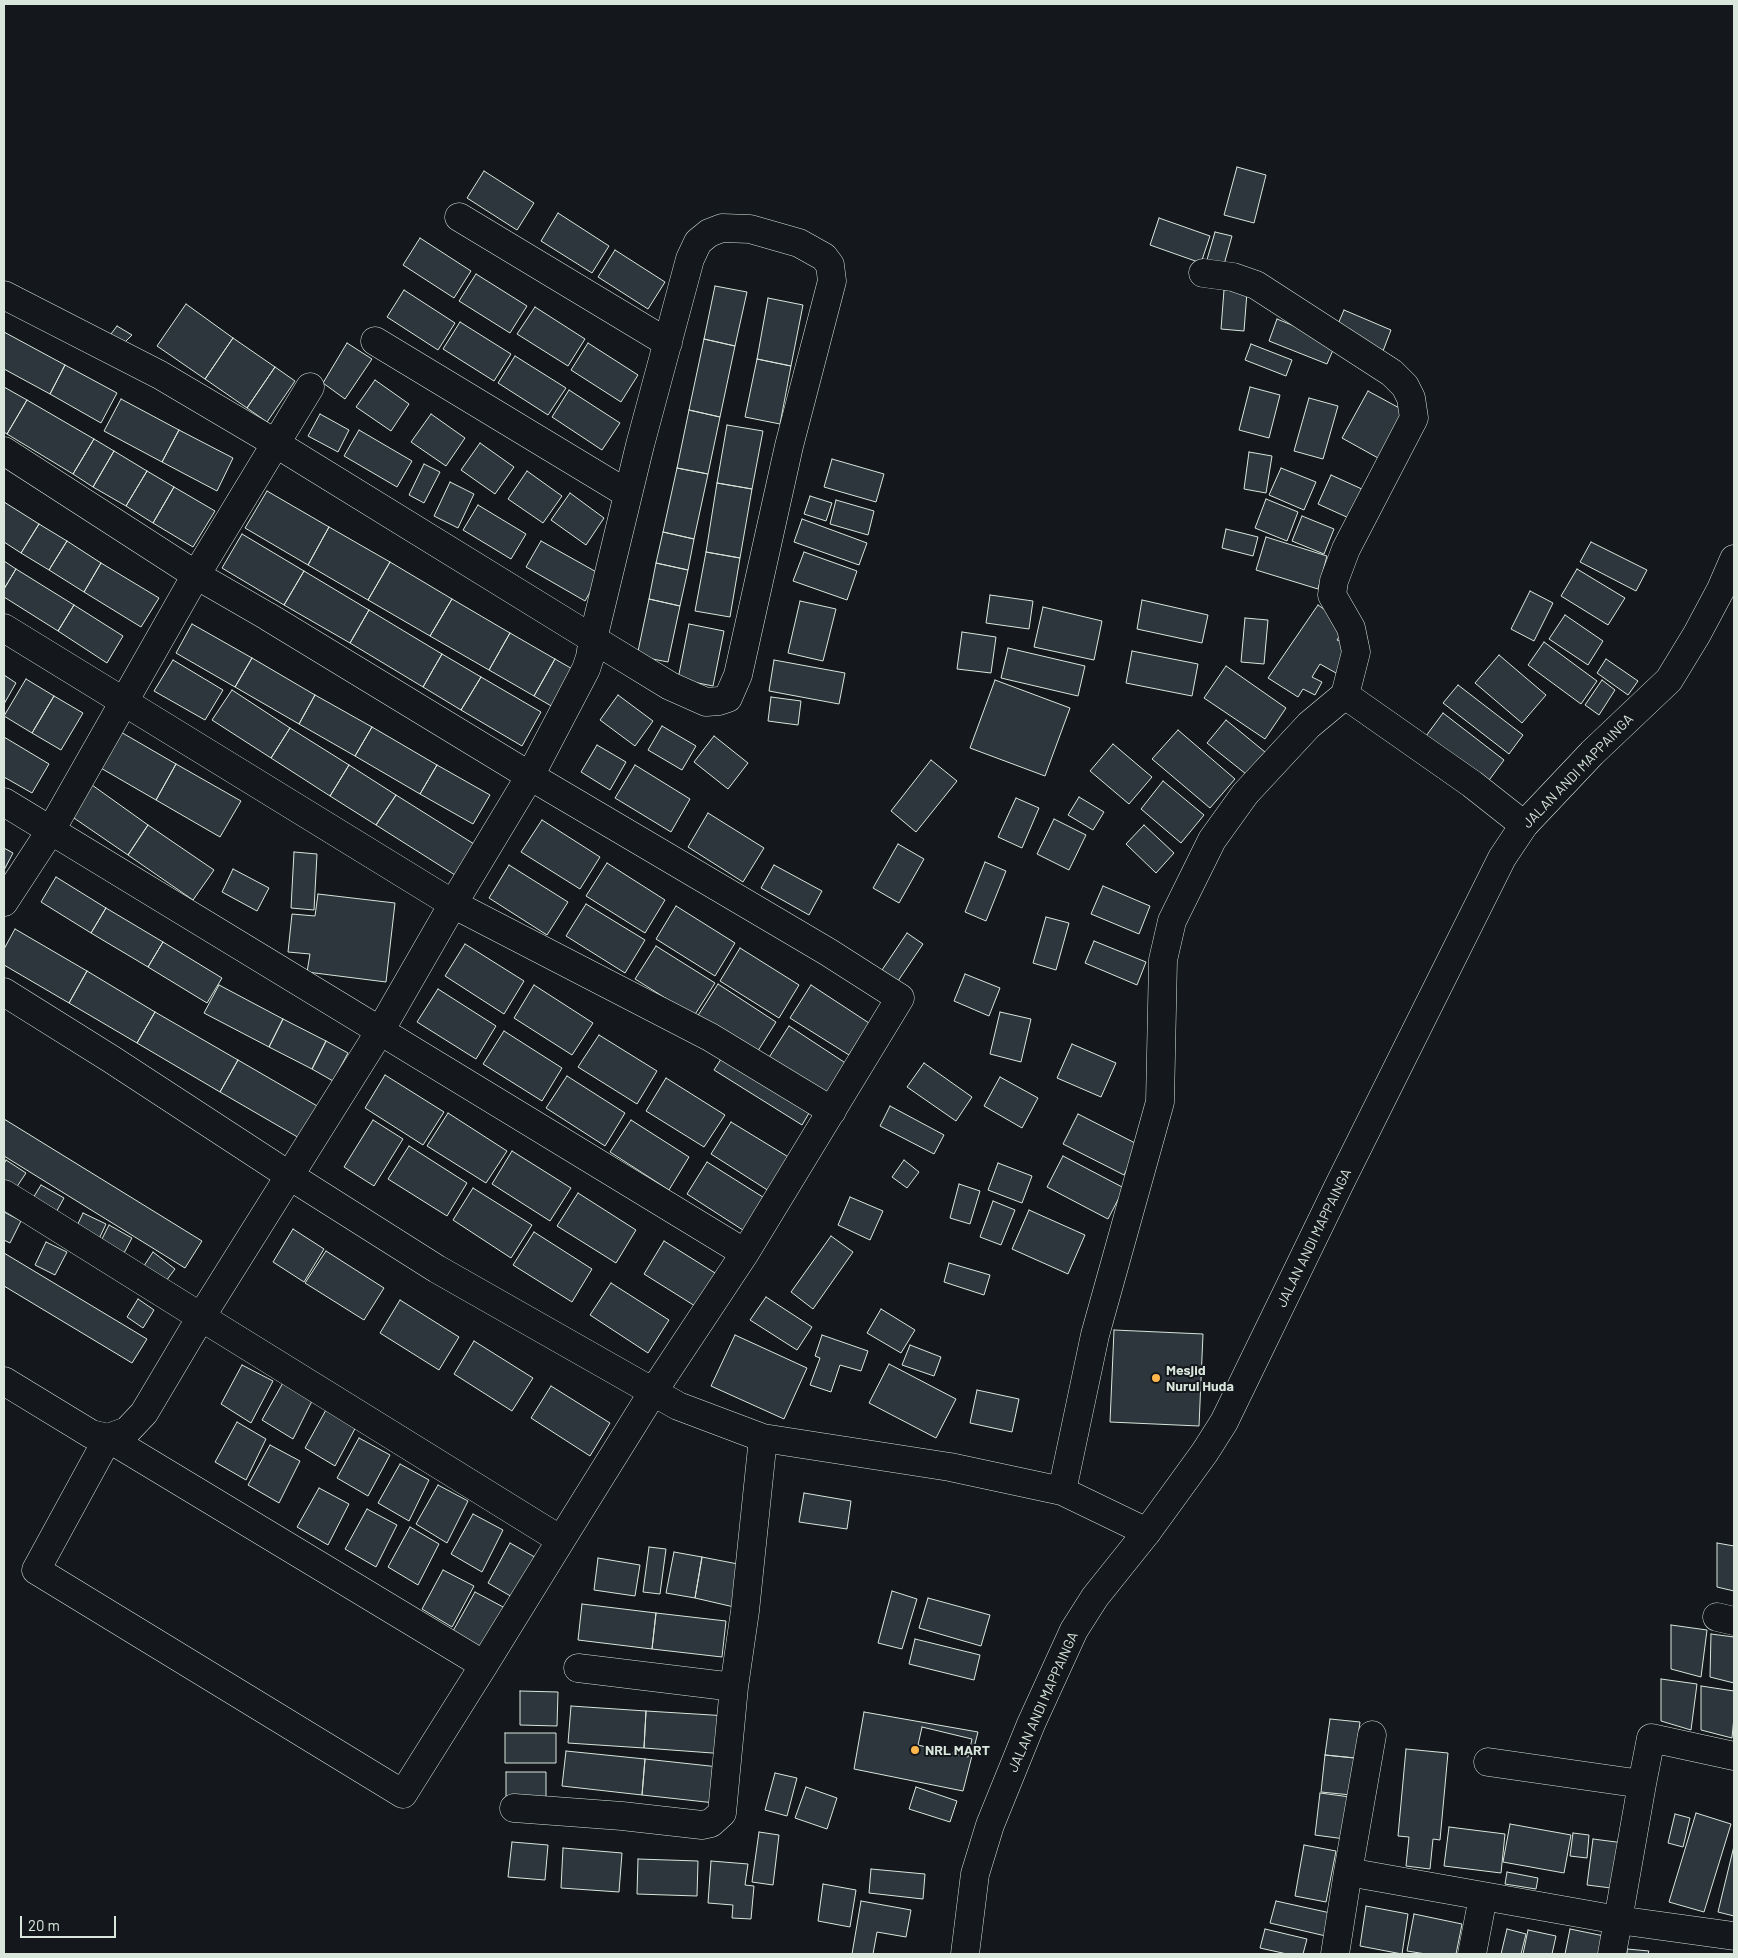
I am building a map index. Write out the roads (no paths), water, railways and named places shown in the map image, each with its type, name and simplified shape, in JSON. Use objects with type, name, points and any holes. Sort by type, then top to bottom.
[{"type":"street","points":[[458,217],[668,343]]},
{"type":"street","points":[[4,295],[160,375],[275,442],[593,639],[688,695],[706,702],[728,698],[738,675],[790,446],[832,281],[830,265],[817,252],[799,243],[750,230],[722,228],[709,233],[698,242],[690,259],[628,494],[593,639],[586,669],[530,776],[380,1031],[201,1317],[144,1413],[127,1431],[108,1438],[36,1570],[403,1794],[653,1392],[744,1253],[900,998],[820,947],[530,776],[283,625],[196,575],[4,452]]},
{"type":"street","points":[[1062,1491],[1095,1335],[1160,1102],[1163,960],[1172,921],[1212,840],[1245,794],[1309,725],[1345,696],[1356,652],[1351,628],[1332,595],[1334,581],[1346,549],[1414,418],[1411,398],[1405,386],[1392,373],[1256,285],[1233,277],[1203,273]]},
{"type":"street","points":[[375,341],[628,494]]},
{"type":"street","points":[[4,902],[51,830],[196,575],[310,387]]},
{"type":"street","name":"JALAN ANDI MAPPAINGA","points":[[965,1954],[975,1874],[990,1825],[1031,1724],[1074,1630],[1095,1597],[1147,1532],[1205,1452],[1224,1422],[1339,1185],[1502,858],[1524,824],[1585,759],[1669,680],[1697,634],[1721,589],[1734,559]]},
{"type":"street","points":[[4,628],[453,904],[710,1038],[832,1111]]},
{"type":"street","points":[[1345,696],[1472,784],[1524,824]]},
{"type":"street","points":[[4,802],[744,1253]]},
{"type":"street","points":[[4,992],[437,1269],[678,1406],[763,1438],[950,1467],[1062,1491],[1147,1532]]},
{"type":"street","points":[[4,1194],[561,1540]]},
{"type":"street","points":[[4,1381],[91,1434],[108,1438],[484,1665]]},
{"type":"street","points":[[514,1808],[622,1816],[687,1825],[702,1825],[711,1822],[722,1813],[734,1686],[745,1611],[763,1438]]},
{"type":"street","points":[[578,1668],[734,1686]]},
{"type":"street","points":[[1334,1954],[1372,1736]]},
{"type":"street","points":[[1612,1954],[1650,1738],[1734,1756]]},
{"type":"street","points":[[1488,1762],[1642,1784]]},
{"type":"street","points":[[1348,1872],[1618,1920],[1734,1936]]},
{"type":"street","points":[[1472,1954],[1482,1897]]},
{"type":"place","name":"Mesjid Nurul Huda","points":[[1156,1378]]},
{"type":"place","name":"NRL MART","points":[[915,1750]]}]
